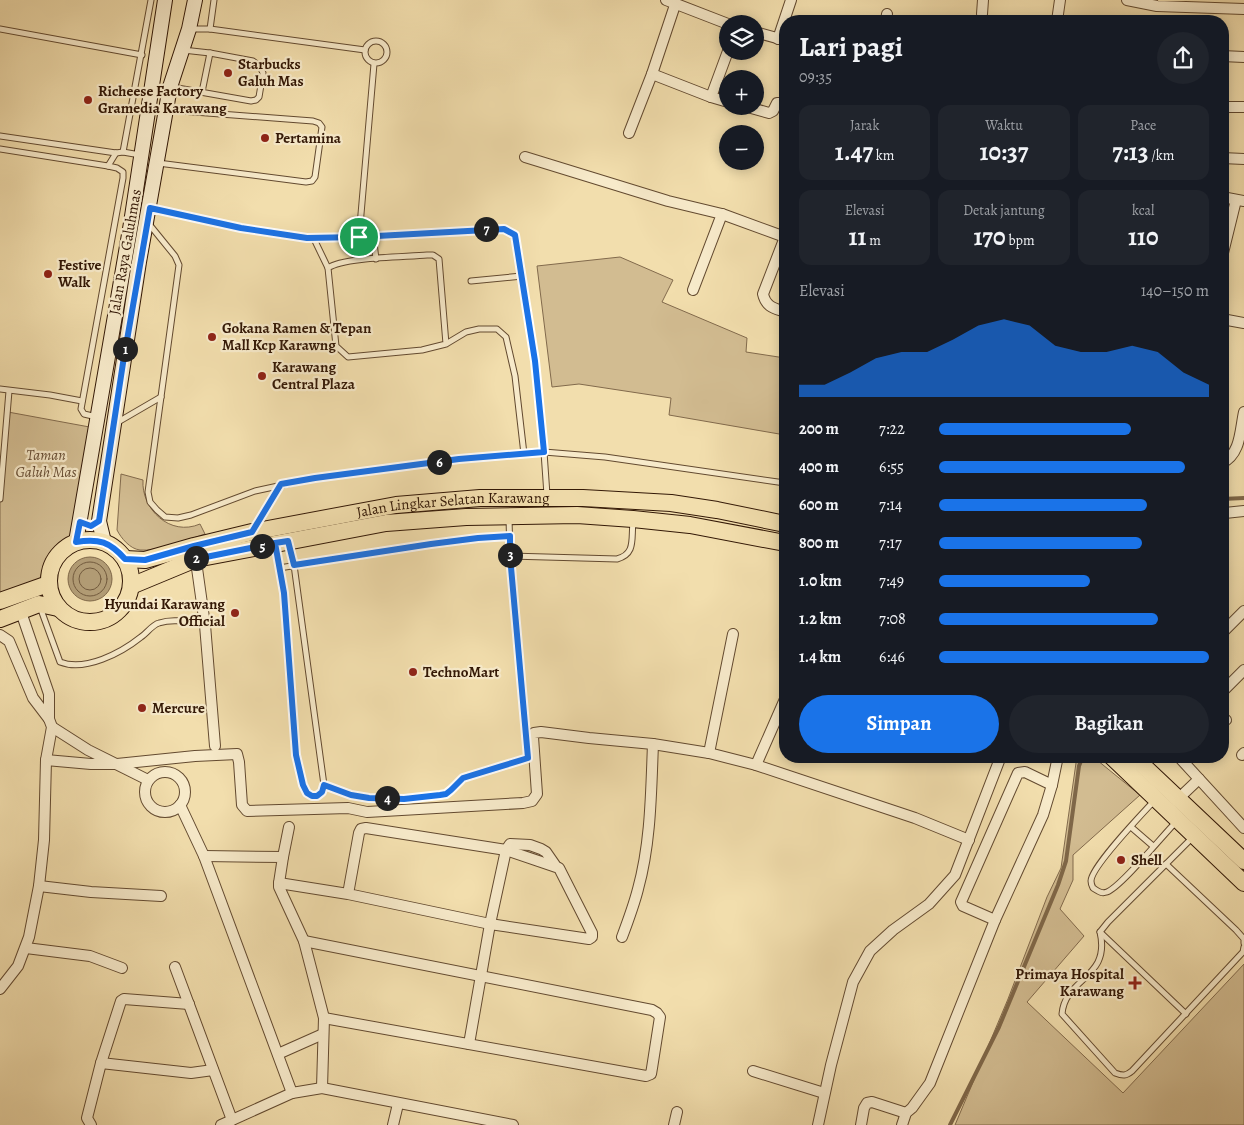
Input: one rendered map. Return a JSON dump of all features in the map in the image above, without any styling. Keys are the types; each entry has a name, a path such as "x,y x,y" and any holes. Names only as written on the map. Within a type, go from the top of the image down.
{"main road":[{"name":"Jalan Raya Galuhmas","path":"76,542 165,0"},
{"name":"Jalan Raya Galuhmas","path":"104,542 99,521 123,363 168,110 170,87 195,0"},
{"name":"Jalan Lingkar Selatan Karawang","path":"131,586 195,552 252,532 396,505 472,499 547,498 671,503 779,523"},
{"name":"Jalan Lingkar Selatan Karawang","path":"125,559 145,560 282,542 386,523 466,516 576,515 633,519 690,525 779,542"},
{"path":"80,522 91,526 99,521"},
{"path":"90,540 104,542 116,549 125,559 130,572 131,586 127,599 119,610 108,618 95,622 81,622 69,617 58,608 51,597 48,584 49,570 55,558 64,548 76,542 90,540"},
{"path":"0,601 48,584"},
{"path":"0,620 39,604 58,608"},
{"path":"1118,763 1244,883"},
{"path":"1146,763 1178,799 1244,861"}],"street":[{"path":"666,0 719,21"},
{"path":"788,15 791,0"},
{"path":"982,14 983,0"},
{"path":"1058,15 1060,0"},
{"path":"1127,0 1244,9"},
{"path":"629,134 652,74 675,5"},
{"path":"764,35 779,39"},
{"path":"1229,56 1244,57"},
{"path":"710,97 724,60"},
{"path":"652,74 719,100"},
{"path":"764,112 769,113 773,111 777,103 779,103"},
{"path":"1229,107 1244,107"},
{"path":"525,157 668,200 722,214 779,235"},
{"path":"1229,158 1244,159"},
{"path":"1229,235 1240,200"},
{"path":"693,290 722,214"},
{"path":"779,253 763,294 765,302 771,308 779,310"},
{"path":"1229,320 1244,323"},
{"path":"1229,459 1241,447 1244,412"},
{"path":"1229,513 1244,511"},
{"path":"195,552 205,625 215,746"},
{"path":"1229,626 1244,611"},
{"path":"0,989 18,966 26,948 39,886 44,840 46,760 50,723 49,694 22,612"},
{"path":"709,753 733,634"},
{"path":"0,635 9,641 34,698 50,723 88,750 148,780"},
{"path":"1229,685 1244,670"},
{"path":"756,765 779,713"},
{"path":"46,760 116,764 237,754 242,805 247,811 348,808 367,812 523,803 532,800 537,794 533,737 534,733 541,732 653,744 709,753 756,765 915,818 969,840"},
{"path":"622,937 638,888 647,843 653,744"},
{"path":"818,1125 824,1093 853,982 870,951 892,930 928,904 954,875 998,763"},
{"path":"902,1125 906,1113 912,1108 930,1083 996,920 1043,815 1057,763"},
{"path":"1184,763 1244,828"},
{"path":"163,771 179,777 185,787 185,793 180,805 172,811 155,810 147,802 144,791 148,780 163,771"},
{"path":"996,920 963,906 961,902 1018,773 1025,772 1052,785"},
{"path":"1178,799 1199,779"},
{"path":"180,805 204,856 292,1093"},
{"path":"289,827 279,887 304,941 324,1018 322,1088"},
{"path":"279,883 348,894 490,924 589,939 592,937 592,933 559,868 555,865 506,850 366,828 359,833 348,894"},
{"path":"468,1044 506,850"},
{"path":"204,856 283,857"},
{"path":"39,886 91,892 161,896"},
{"path":"304,941 652,1010 660,1017 652,1068 650,1074 646,1076 324,1018"},
{"path":"26,948 90,956 122,968"},
{"path":"175,967 232,1120"},
{"path":"91,1125 87,1118 119,1004 124,999 189,1004"},
{"path":"278,1054 323,1034"},
{"path":"101,1063 191,1072 213,1070"},
{"path":"753,1070 824,1093"},
{"path":"221,1125 292,1093 322,1088 513,1125"},
{"path":"861,1125 864,1108 867,1103 872,1102 906,1113"},
{"path":"393,1125 398,1104"},
{"path":"674,1125 678,1112"}],"lane":[{"path":"123,152 151,0"},
{"path":"210,29 214,0"},
{"path":"0,29 142,55"},
{"path":"188,29 210,29 365,50"},
{"path":"378,41 387,50 386,58 379,64 374,64 367,59 365,50 369,43 378,41"},
{"path":"170,87 251,101 259,97 264,73 260,66 253,61 182,50"},
{"path":"202,92 210,53"},
{"path":"359,237 374,64"},
{"path":"158,162 306,182 312,181 315,177 322,127 319,123 168,110"},
{"path":"0,136 141,155"},
{"path":"0,149 108,166 123,172 81,409 84,414 97,417"},
{"path":"108,166 116,152"},
{"path":"149,215 314,239 504,229 515,235 535,361 547,498"},
{"path":"149,215 180,265 148,492 150,502 165,517 178,518 191,515 255,491 315,478 459,459 544,452 605,457 779,482"},
{"path":"373,235 376,258"},
{"path":"314,239 328,268 336,346 348,357 422,350 446,344 466,332 479,329 497,329 506,337 515,376 524,454"},
{"path":"328,268 333,264 376,258 433,255 439,259 446,344"},
{"path":"472,281 522,276"},
{"path":"0,390 50,395 82,401"},
{"path":"0,499 9,391"},
{"path":"114,424 161,397"},
{"path":"252,532 281,484"},
{"path":"324,785 351,795 369,798 404,799 440,795 446,794 463,778 528,758 510,556 509,515"},
{"path":"510,556 617,559 625,557 630,550 633,519"},
{"path":"279,568 431,544 510,536"},
{"path":"282,542 294,565 324,785 322,792 317,796 307,793 303,785 296,755 284,593 279,568 282,542"},
{"path":"39,604 60,662 70,666 85,665 120,652 142,637 157,623 173,620 205,625"},
{"path":"1156,799 1094,873 1091,880 1093,888 1100,893 1112,890 1178,820"},
{"path":"1131,828 1154,846"},
{"path":"1195,835 1100,932 1102,954 1097,966 1068,994 1063,1003 1062,1014 1115,1073 1126,1075 1186,1014 1243,952 1244,947"},
{"path":"1166,864 1244,940"},
{"path":"1100,932 1186,1014"}],"green space":[{"path":"620,257 673,280 662,302 747,338 746,352 779,357 779,434 669,415 671,398 579,384 552,387 537,266"},
{"name":"Taman Galuh Mas","path":"8,412 95,428 78,532 62,542 51,554 43,569 39,587 0,601 0,498"},
{"path":"121,474 143,480 147,501 160,518 178,527 200,524 205,534 154,549 140,550 129,545 123,540 117,530"},
{"path":"1076,763 1101,763 1140,795 1073,855 1073,880 1060,909 1084,936 1027,1002 1123,1093 1244,964 1244,1125 955,1125 1008,999 1047,897 1061,868"}],"water":[{"path":"86,557 94,557 106,563 112,579 106,595 94,601 86,601 74,595 68,583 68,575 74,563"}],"waterway":[{"path":"1229,499 1244,498"},
{"path":"950,1125 999,1027 1058,885 1066,861 1080,763"}],"place":[{"name":"Starbucks Galuh Mas","path":"228,73"},
{"name":"Richeese Factory Gramedia Karawang","path":"88,100"},
{"name":"Pertamina","path":"265,138"},
{"name":"Festive Walk","path":"48,274"},
{"name":"Gokana Ramen & Tepan Mall Kcp Karawng","path":"212,337"},
{"name":"Karawang Central Plaza","path":"262,376"},
{"name":"Hyundai Karawang Official","path":"235,613"},
{"name":"TechnoMart","path":"413,672"},
{"name":"Mercure","path":"142,708"},
{"name":"Shell","path":"1121,860"},
{"name":"Primaya Hospital Karawang","path":"1135,983"}],"route":[{"path":"359,237 314,239 241,228 150,208 139,262 99,521 91,526 80,522 76,542 90,540 104,542 116,549 125,559 145,560 194,546 196,559 275,543 288,541 294,565 431,544 510,536 510,556 528,758 463,778 446,794 440,795 404,799 369,798 351,795 324,785 322,792 317,796 307,793 303,785 296,755 284,593 275,543 235,551 196,559 194,551 194,546 252,532 281,484 459,459 544,452 535,361 515,235 504,229 359,237"}]}
